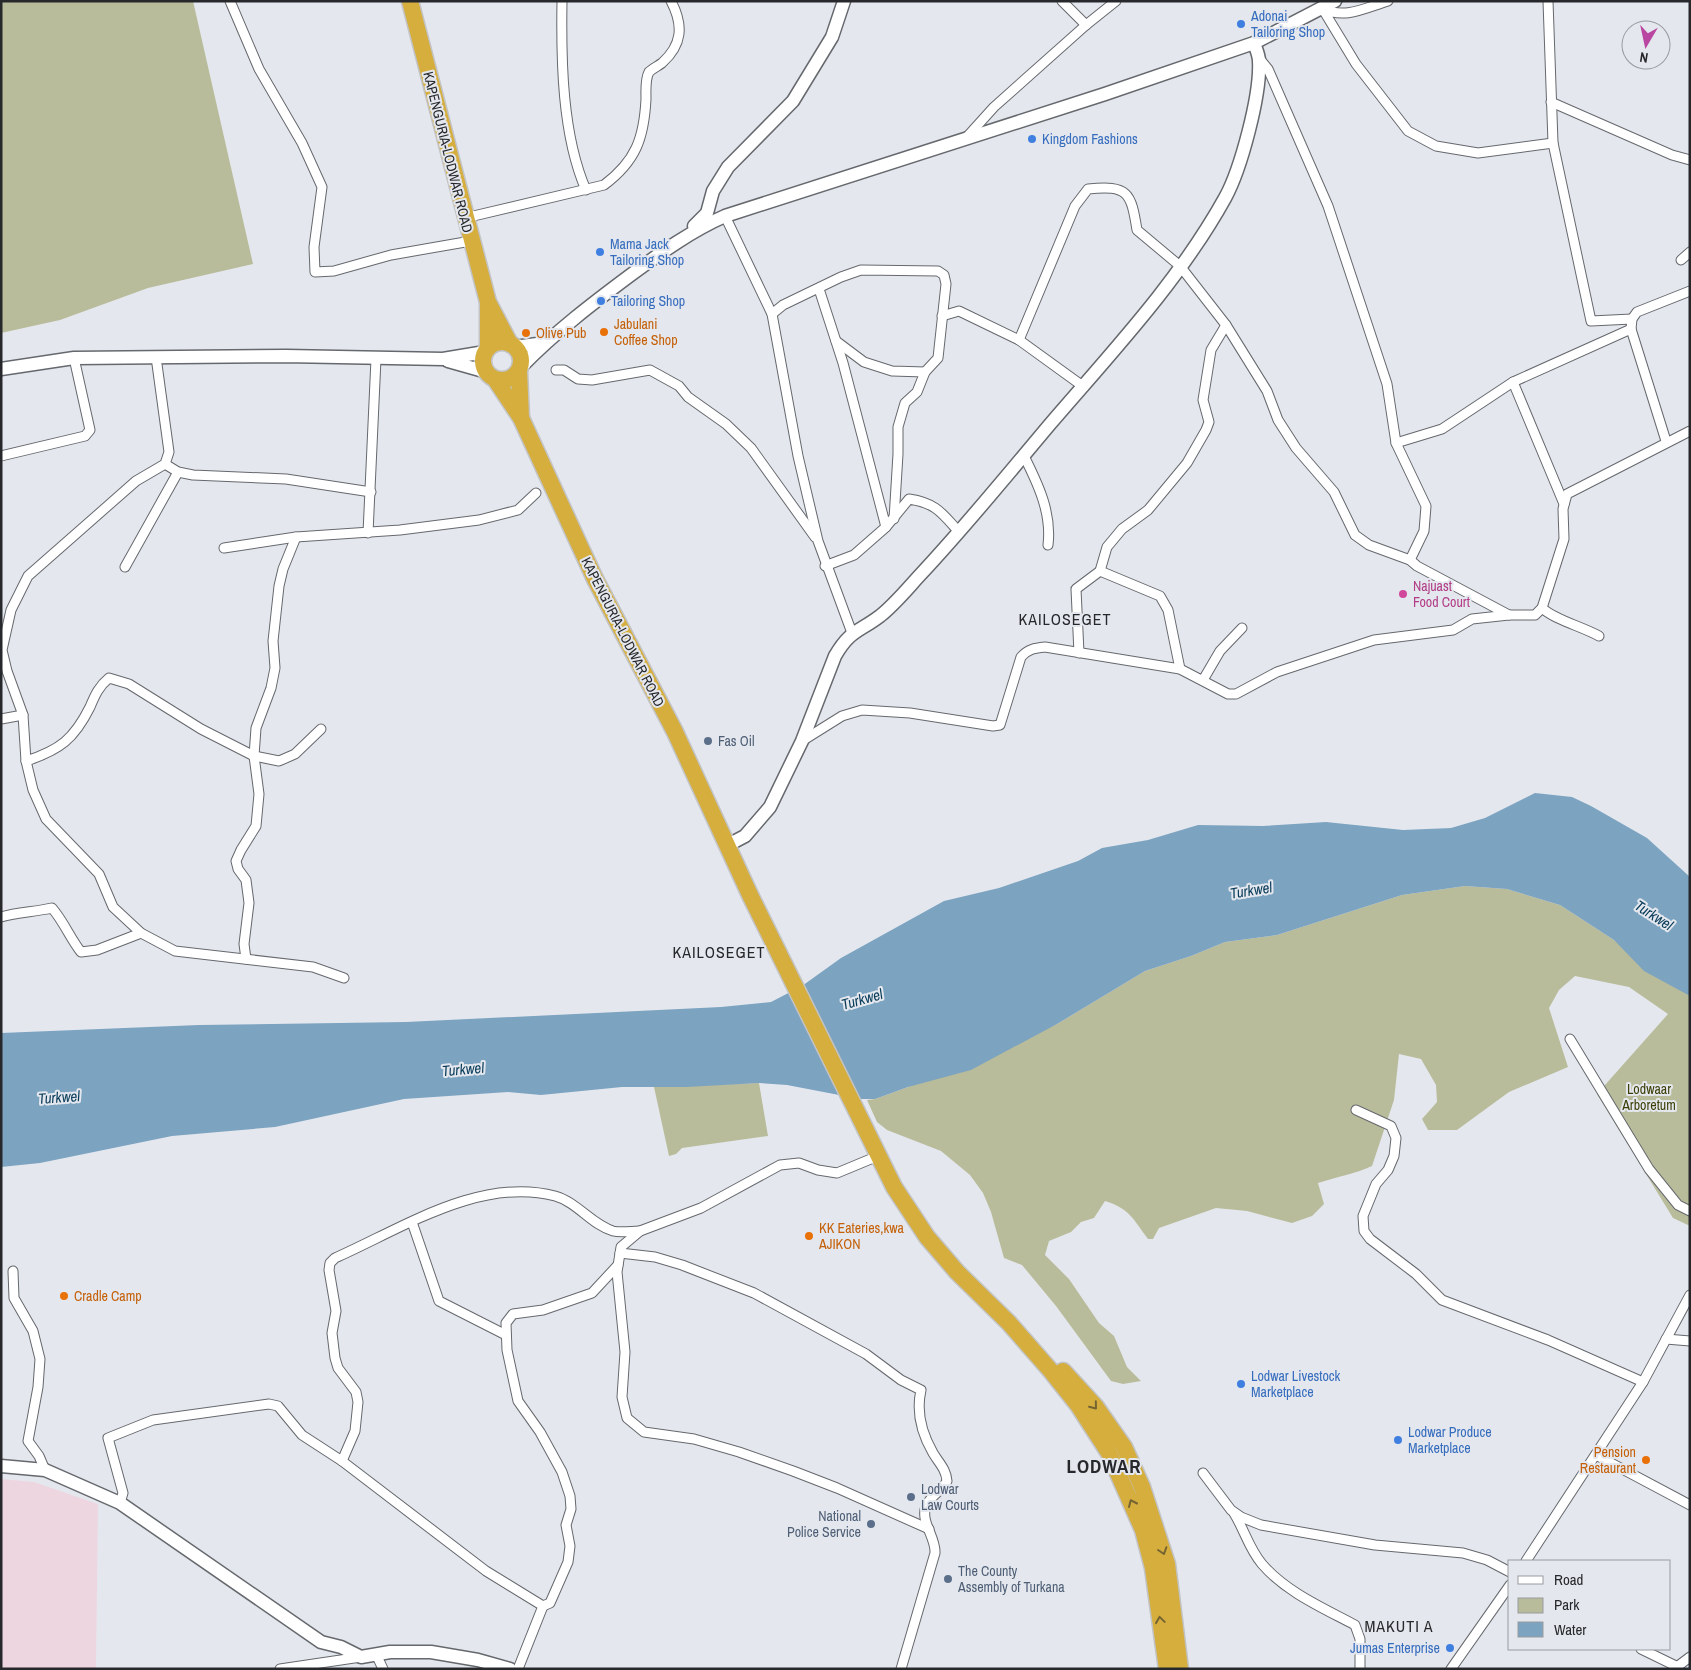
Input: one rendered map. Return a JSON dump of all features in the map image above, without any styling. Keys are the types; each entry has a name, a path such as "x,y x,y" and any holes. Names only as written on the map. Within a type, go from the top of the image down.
{"highway":[{"name":"KAPENGURIA-LODWAR ROAD","path":"410,1 488,302 512,346"},
{"name":"KAPENGURIA-LODWAR ROAD","path":"487,350 488,302"},
{"path":"495,342 512,346 521,356 520,369 510,380 491,375 484,359 487,350 495,342"},
{"name":"KAPENGURIA-LODWAR ROAD","path":"520,369 521,418"},
{"name":"KAPENGURIA-LODWAR ROAD","path":"491,375 521,418 582,553 675,732 787,970 894,1188 926,1237 957,1272 1009,1323"},
{"path":"1009,1323 1078,1405 1109,1453 1143,1530 1153,1568 1167,1669"},
{"path":"1009,1323 1049,1355 1096,1407 1124,1447 1142,1487 1167,1564 1180,1669"}],"street":[{"path":"230,1 259,69 302,142 322,187 314,247 315,272 334,271 391,254 471,241"},
{"path":"562,1 561,62 574,155 586,190"},
{"path":"465,218 604,185 620,174 635,153 643,129 649,72 674,52 679,39 677,12 671,1"},
{"path":"520,369 544,343 614,287 683,237 707,213 713,191 728,167 793,100 832,36 844,1"},
{"path":"1062,1 1086,25"},
{"path":"966,138 994,107 1086,25 1116,1"},
{"path":"683,237 725,216 1105,94 1254,43 1335,1"},
{"path":"1322,8 1332,13 1344,15 1388,1"},
{"path":"1548,1 1552,144 1591,320 1632,324"},
{"path":"1322,8 1356,64 1408,131 1436,146 1478,153 1552,144"},
{"path":"1254,43 1259,58 1268,69 1328,206 1387,384 1396,442 1426,506 1424,531 1410,560"},
{"path":"728,845 745,836 760,821 782,786 802,741 835,656 852,633 882,615 959,532 1084,387 1180,266 1220,206 1230,186 1255,101 1259,58"},
{"path":"1551,102 1672,155 1690,160"},
{"path":"1019,340 1075,206 1088,189 1105,187 1122,190 1133,200 1137,230 1180,266 1226,325 1267,391 1278,420 1296,448 1334,492 1354,535 1369,545 1410,560 1417,566 1509,615"},
{"path":"725,216 772,314 798,456 818,542 825,566 852,633"},
{"path":"1681,260 1690,252"},
{"path":"772,314 783,305 841,277 861,270 938,271 944,275 946,284 938,358 925,372 916,392 906,403 898,427 894,519"},
{"path":"819,289 836,340 886,528"},
{"path":"1666,442 1632,324 1637,312 1690,291"},
{"path":"942,316 959,311 1019,340 1084,387"},
{"path":"1396,442 1442,430 1513,382 1632,324"},
{"path":"1079,653 1076,589 1100,570 1107,547 1122,528 1148,510 1187,463 1206,430 1209,422 1204,400 1211,350 1226,325"},
{"path":"836,340 864,362 892,371 925,372"},
{"path":"512,346 544,343"},
{"path":"1,369 74,358 443,359 487,350"},
{"path":"156,357 168,436 169,452 165,464 136,481 28,576 18,594 6,626 2,650 7,671 23,716 26,761 32,790 46,819 99,874 113,907 141,932 174,951 313,967 344,978"},
{"path":"1,456 85,436 90,430 74,358"},
{"path":"368,533 376,359"},
{"path":"443,359 491,375"},
{"path":"556,370 564,370 578,379 592,380 650,370 679,386 688,397 726,424 751,448 818,542"},
{"path":"1513,382 1564,504"},
{"path":"802,741 842,716 862,710 910,713 993,726 1000,725 1021,657 1026,651 1045,647 1180,669 1228,694 1236,694 1277,672 1357,644 1394,636 1453,630 1472,619 1509,615 1535,615 1542,608 1564,538 1564,504 1567,494 1690,431"},
{"path":"1024,456 1039,485 1048,516 1050,531 1048,545"},
{"path":"165,464 178,472 286,480 371,492"},
{"path":"125,567 178,472"},
{"path":"224,548 296,537 368,533 459,524 507,515 518,510 536,493"},
{"path":"825,566 854,555 886,528 894,519 900,507 909,499 924,501 938,508 959,532"},
{"path":"246,959 244,944 249,903 246,880 238,869 236,861 240,850 256,826 259,794 254,756 256,728 269,695 275,668 273,641 282,569 296,537"},
{"path":"1100,570 1160,596 1168,610 1180,669"},
{"path":"1542,608 1550,616 1581,626 1599,636"},
{"path":"1203,680 1220,651 1242,628"},
{"path":"26,761 45,755 72,736 100,685 109,678 129,684 201,729 254,756 279,761 296,754 322,729"},
{"path":"1,719 23,716"},
{"path":"1,917 52,908 66,925 81,952 97,950 141,932"},
{"path":"1570,1039 1649,1169 1678,1205 1690,1211"},
{"path":"1356,1110 1391,1126 1396,1138 1392,1163 1376,1184 1363,1216 1364,1231 1370,1240 1416,1274 1442,1300 1548,1340 1643,1382"},
{"path":"878,1156 837,1173 818,1170 799,1163 780,1165 700,1208 640,1231 621,1247 618,1265 625,1352 622,1397 627,1418 644,1432 694,1439 739,1452 793,1471 929,1529"},
{"path":"342,1461 355,1431 358,1402 356,1392 338,1368 335,1358 332,1333 336,1311 330,1280 330,1263 335,1258 412,1222 478,1197 503,1191 554,1196 571,1202 613,1231 640,1231"},
{"path":"412,1222 439,1301 506,1334"},
{"path":"620,1253 655,1257 682,1265 754,1294 866,1354 901,1380 921,1390 918,1405 920,1419 930,1448 945,1470 946,1476 945,1484 926,1506 925,1515 935,1545 935,1553 901,1669"},
{"path":"518,1669 542,1606 550,1603 568,1562 570,1550 566,1520 571,1503 562,1472 540,1432 518,1401 508,1359 506,1323 510,1315 543,1310 592,1293 618,1265"},
{"path":"13,1271 14,1298 32,1331 40,1359 38,1388 28,1441 39,1456 45,1470"},
{"path":"1527,1560 1643,1382 1690,1295"},
{"path":"1666,1339 1690,1340"},
{"path":"120,1503 123,1493 108,1438 152,1420 273,1405 278,1406 302,1435 342,1461 486,1571 542,1606"},
{"path":"1596,1455 1690,1505"},
{"path":"1,1466 45,1470 120,1503 321,1642 341,1647 361,1657"},
{"path":"1203,1473 1231,1510 1261,1563 1304,1598 1355,1625 1360,1639 1360,1669"},
{"path":"1231,1510 1250,1521 1278,1529 1376,1545 1464,1553 1487,1560 1508,1571"},
{"path":"1452,1669 1508,1588"},
{"path":"1644,1650 1675,1667 1690,1657"},
{"path":"280,1669 376,1654 432,1652 478,1660 510,1669"},
{"path":"376,1654 383,1669"}],"shaded area":[{"path":"1,1479 34,1482 98,1504 96,1669 1,1669"}],"green space":[{"path":"1,1 193,1 253,264 148,288 60,320 1,333"},
{"name":"Lodwaar Arboretum","path":"1465,886 1507,889 1560,905 1614,940 1690,996 1690,1226 1673,1218 1597,1094 1668,1014 1629,987 1575,976 1559,990 1549,1008 1568,1067 1509,1092 1457,1130 1428,1130 1422,1119 1437,1102 1436,1085 1421,1059 1399,1054 1394,1100 1372,1166 1318,1183 1324,1204 1312,1216 1292,1223 1247,1211 1216,1208 1159,1228 1153,1239 1148,1239 1126,1211 1105,1201 1094,1218 1081,1222 1071,1232 1049,1241 1045,1255 1069,1279 1099,1323 1114,1336 1127,1367 1141,1381 1123,1384 1111,1381 1056,1306 1022,1265 1004,1258 991,1212 983,1193 970,1175 941,1151 887,1130 877,1122 867,1100 908,1087 1057,1024 1145,971 1191,956 1225,942 1277,935 1402,895"},
{"path":"759,1083 768,1136 682,1148 676,1154 669,1156 654,1087"}],"water":[{"name":"Turkwel","path":"1535,793 1572,797 1591,806 1647,838 1690,877 1690,996 1644,971 1614,940 1560,905 1507,889 1465,886 1402,895 1277,935 1225,942 1191,956 1145,971 1057,1024 971,1070 908,1087 875,1099 860,1099 787,1085 759,1083 687,1087 622,1087 541,1095 508,1092 404,1099 275,1127 172,1136 40,1163 1,1167 1,1033 199,1025 406,1022 721,1007 771,1002 802,986 841,958 944,901 999,888 1078,861 1102,848 1148,840 1198,825 1263,826 1326,822 1403,830 1451,828 1485,818"}],"place":[{"name":"Adonai Tailoring Shop","path":"1241,24"},
{"name":"Kingdom Fashions","path":"1032,139"},
{"name":"Mama Jack Tailoring Shop","path":"600,252"},
{"name":"Tailoring Shop","path":"601,301"},
{"name":"Jabulani Coffee Shop","path":"604,332"},
{"name":"Olive Pub","path":"526,333"},
{"name":"Najuast Food Court","path":"1403,594"},
{"name":"Fas Oil","path":"708,741"},
{"name":"KK Eateries,kwa AJIKON","path":"809,1236"},
{"name":"Cradle Camp","path":"64,1296"},
{"name":"Lodwar Livestock Marketplace","path":"1241,1384"},
{"name":"Lodwar Produce Marketplace","path":"1398,1440"},
{"name":"Pension Restaurant","path":"1646,1460"},
{"name":"Lodwar Law Courts","path":"911,1497"},
{"name":"National Police Service","path":"871,1524"},
{"name":"The County Assembly of Turkana","path":"948,1579"},
{"name":"Jumas Enterprise","path":"1450,1648"}],"district":[{"name":"KAILOSEGET","path":"1065,619"},
{"name":"KAILOSEGET","path":"719,952"},
{"name":"LODWAR","path":"1104,1466"},
{"name":"MAKUTI A","path":"1399,1626"}]}
